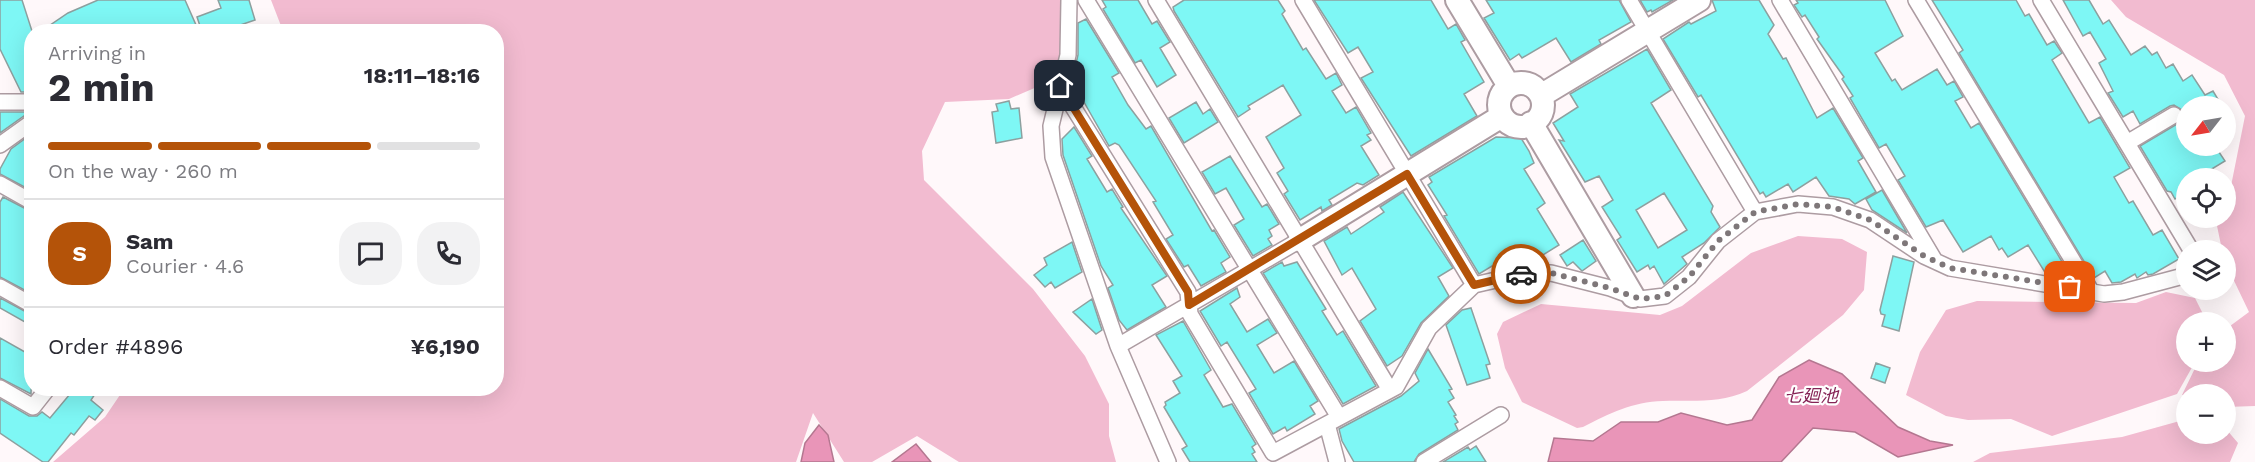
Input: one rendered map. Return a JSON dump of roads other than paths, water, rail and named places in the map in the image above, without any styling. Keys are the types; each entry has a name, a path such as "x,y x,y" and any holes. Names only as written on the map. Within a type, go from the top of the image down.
{"street":[{"path":"1069,0 1068,55 1051,126 1053,157 1118,346 1168,462"},
{"path":"1086,0 1250,270 1333,421 1337,462"},
{"path":"1156,0 1390,390"},
{"path":"1303,0 1474,285"},
{"path":"1456,0 1509,86"},
{"path":"1629,0 1755,212"},
{"path":"1542,95 1699,0"},
{"path":"1780,0 1935,261"},
{"path":"1916,0 2091,291"},
{"path":"2041,0 2186,240"},
{"path":"1509,86 1526,84 1542,95"},
{"path":"1060,86 1188,292 1190,314 1273,453 1396,387 1429,328 1474,285 1522,274 1551,273 1640,299 1665,296 1689,277 1718,241 1755,212 1798,204 1833,207 1870,220 1950,268 2091,291 2123,292 2176,278"},
{"path":"1509,86 1500,100 1502,116 1515,125 1531,123 1541,112 1542,95"},
{"path":"0,102 24,102"},
{"path":"2127,143 2174,115"},
{"path":"1118,346 1250,270 1502,116"},
{"path":"1531,123 1633,296"},
{"path":"0,145 24,128"},
{"path":"0,184 24,198"},
{"path":"0,287 24,300"},
{"path":"0,388 33,407 42,396"},
{"path":"1424,462 1501,415"}],"water":[{"name":"七廻池","path":"1809,360 1842,374 1898,427 1930,441 1953,445 1898,457 1855,432 1813,428 1781,462 1548,462 1554,438 1593,441 1621,422 1658,422 1681,413 1727,425 1752,420 1779,377"},
{"path":"819,425 828,435 834,462 801,462 805,443"},
{"path":"916,444 931,462 892,462"}]}
